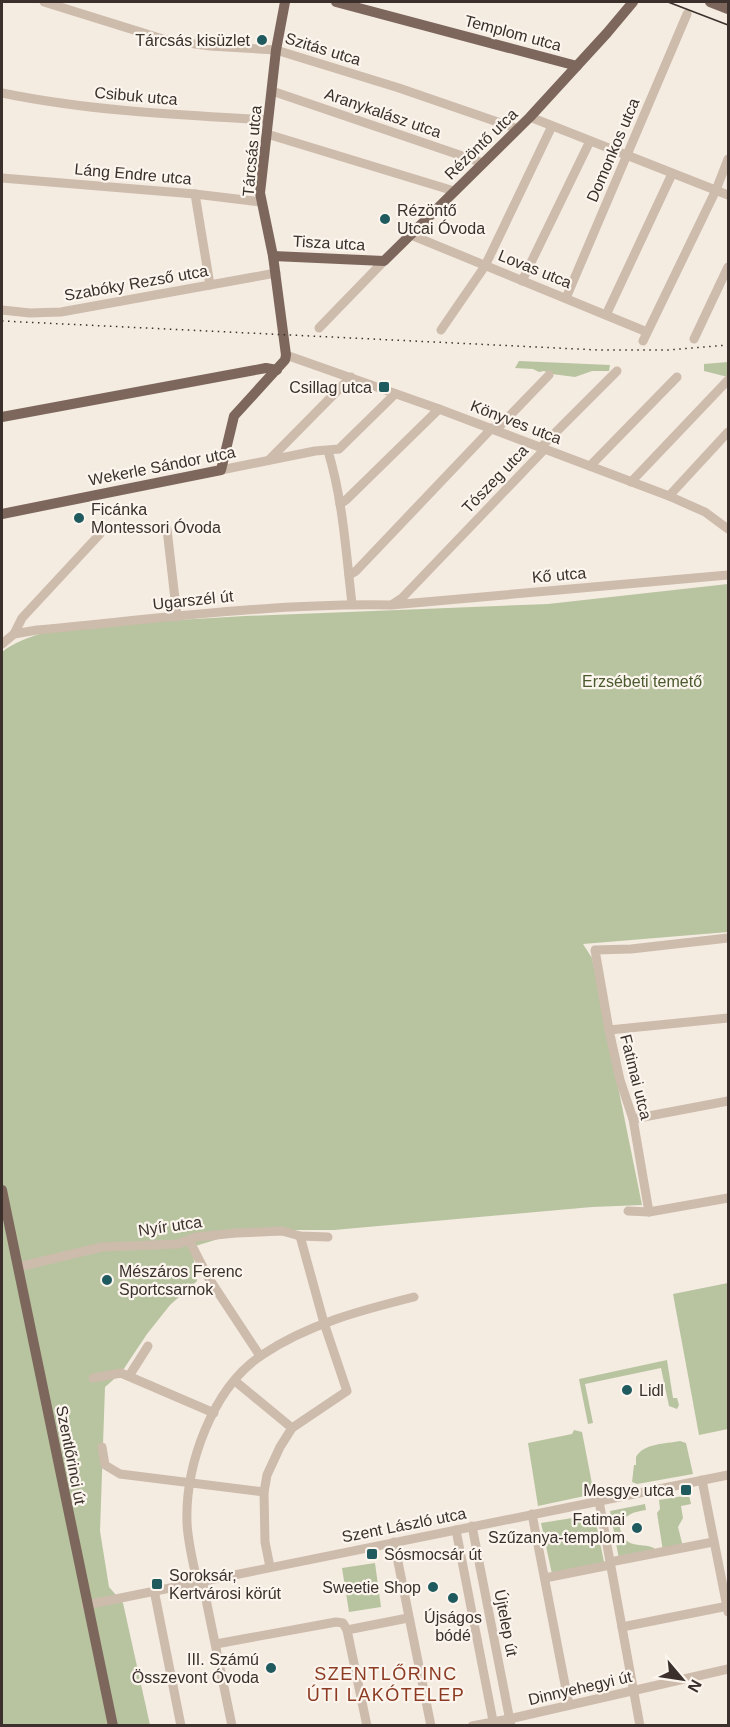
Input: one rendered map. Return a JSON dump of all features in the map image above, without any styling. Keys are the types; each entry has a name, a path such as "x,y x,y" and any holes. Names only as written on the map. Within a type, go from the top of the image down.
{"main road":[{"name":"Tárcsás utca","path":"285,2 276,50 260,192 276,273 286,355"},
{"name":"Templom utca","path":"336,2 577,66"},
{"name":"Rézöntő utca","path":"384,261 530,117 633,2"},
{"path":"710,2 729,9"},
{"name":"Tisza utca","path":"273,256 384,261"},
{"path":"221,470 234,416 277,370 286,355"},
{"path":"2,417 266,368 277,370"},
{"name":"Wekerle Sándor utca","path":"2,514 221,470"},
{"name":"Szentlőrinci út","path":"2,1190 86,1605 113,1725"}],"street":[{"name":"Szitás utca","path":"44,2 166,40 210,46 276,50 399,88 518,129"},
{"name":"Domonkos utca","path":"566,298 687,14"},
{"name":"Aranykalász utca","path":"272,92 483,163"},
{"name":"Csibuk utca","path":"2,93 49,103 128,112 268,120"},
{"path":"530,117 729,195"},
{"path":"441,330 485,266 552,126"},
{"path":"267,134 454,191"},
{"path":"522,281 590,141"},
{"path":"642,341 729,159"},
{"path":"606,315 672,174"},
{"name":"Láng Endre utca","path":"2,178 195,194 261,202"},
{"path":"195,194 210,285"},
{"name":"Lovas utca","path":"411,235 647,332"},
{"name":"Rézöntő utca","path":"319,327 384,261"},
{"path":"694,339 729,267"},
{"name":"Szabóky Rezső utca","path":"2,310 61,312 276,273"},
{"name":"Könyves utca","path":"286,355 494,429 669,496 705,512 728,527"},
{"name":"Tószeg utca","path":"391,605 402,598 542,452 544,444 616,371"},
{"path":"349,575 356,571 549,375"},
{"path":"269,460 351,377"},
{"path":"590,466 677,377"},
{"path":"631,482 729,380"},
{"path":"352,604 340,504 328,451 339,449 395,393"},
{"path":"340,504 438,409"},
{"path":"669,496 729,432"},
{"name":"Wekerle Sándor utca","path":"221,470 315,451 328,451"},
{"path":"167,529 177,617"},
{"path":"2,644 14,634 22,618 99,534"},
{"name":"Kő utca","path":"391,605 729,575"},
{"name":"Ugarszél út","path":"14,634 244,610 352,604 391,605"},
{"name":"Fatimai utca","path":"649,1212 633,1119 620,1080 595,950 631,949 729,938"},
{"path":"609,1030 729,1018"},
{"path":"633,1119 729,1101"},
{"path":"628,1211 649,1212 729,1198"},
{"name":"Nyír utca","path":"18,1267 102,1247 178,1244 189,1240 236,1233 282,1231 300,1236 328,1237"},
{"path":"270,1567 266,1542 264,1492 267,1475 292,1428 347,1390 324,1323 300,1236"},
{"path":"189,1240 208,1277 260,1356"},
{"path":"232,1725 216,1644 188,1539 190,1482 201,1440 223,1396 260,1356 324,1323 352,1313 414,1297"},
{"path":"129,1376 148,1346"},
{"path":"93,1377 113,1373 129,1376 214,1413"},
{"path":"235,1381 292,1428"},
{"path":"102,1447 105,1465 120,1474 264,1492"},
{"name":"Szent László utca","path":"86,1605 729,1475"},
{"path":"622,1627 728,1608 702,1480"},
{"path":"599,1501 640,1725"},
{"path":"532,1514 569,1705"},
{"name":"Újtelep út","path":"472,1526 510,1722"},
{"name":"Újtelep út","path":"456,1530 493,1724"},
{"path":"394,1542 431,1725"},
{"path":"545,1578 713,1542"},
{"path":"154,1590 182,1725"},
{"path":"347,1630 408,1618"},
{"path":"216,1644 336,1622 343,1623 347,1630 367,1725"},
{"name":"Dinnyehegyi út","path":"472,1725 510,1722 569,1705 729,1669"}],"green space":[{"path":"519,361 610,365 609,371 592,371 575,377 515,368"},
{"path":"728,362 728,377 704,371 704,364"},
{"name":"Erzsébeti temető","path":"728,584 728,932 583,944 592,958 642,1205 592,1207 334,1230 248,1230 192,1247 197,1281 170,1305 121,1373 105,1387 100,1531 109,1587 123,1603 150,1725 2,1726 2,652 34,636 94,625 245,616 548,604"},
{"path":"728,1283 728,1429 699,1435 673,1294"},
{"path":"667,1360 673,1398 677,1398 679,1405 677,1409 669,1406 661,1368 585,1384 593,1423 588,1424 579,1379"},
{"path":"574,1430 582,1432 594,1494 538,1506 528,1443 572,1434"},
{"path":"680,1441 686,1443 693,1474 637,1484 632,1482 636,1457 640,1452 655,1445"},
{"path":"689,1495 691,1504 681,1506 683,1518 678,1527 683,1547 663,1551 657,1513 660,1509 659,1500"},
{"path":"645,1504 646,1510 626,1517 620,1529 630,1543 649,1546 654,1548 655,1552 619,1559 610,1511"},
{"path":"591,1515 595,1518 604,1562 552,1574 541,1523"},
{"path":"375,1563 381,1607 349,1612 342,1568"}],"tram line":[{"path":"668,2 728,25"}],"railway":[{"path":"2,321 598,350 668,350 728,345"}],"place":[{"name":"Tárcsás kisüzlet","path":"262,40"},
{"name":"Rézöntő Utcai Óvoda","path":"385,219"},
{"name":"Csillag utca","path":"384,387"},
{"name":"Ficánka Montessori Óvoda","path":"79,518"},
{"name":"Mészáros Ferenc Sportcsarnok","path":"107,1280"},
{"name":"Lidl","path":"627,1390"},
{"name":"Mesgye utca","path":"686,1490"},
{"name":"Fatimai Szűzanya-templom","path":"637,1528"},
{"name":"Sósmocsár út","path":"372,1554"},
{"name":"Soroksár, Kertvárosi körút","path":"157,1584"},
{"name":"Sweetie Shop","path":"433,1587"},
{"name":"Újságos bódé","path":"453,1598"},
{"name":"III. Számú Összevont Óvoda","path":"271,1668"}],"district":[{"name":"SZENTLŐRINC ÚTI LAKÓTELEP","path":"386,1684"}]}
